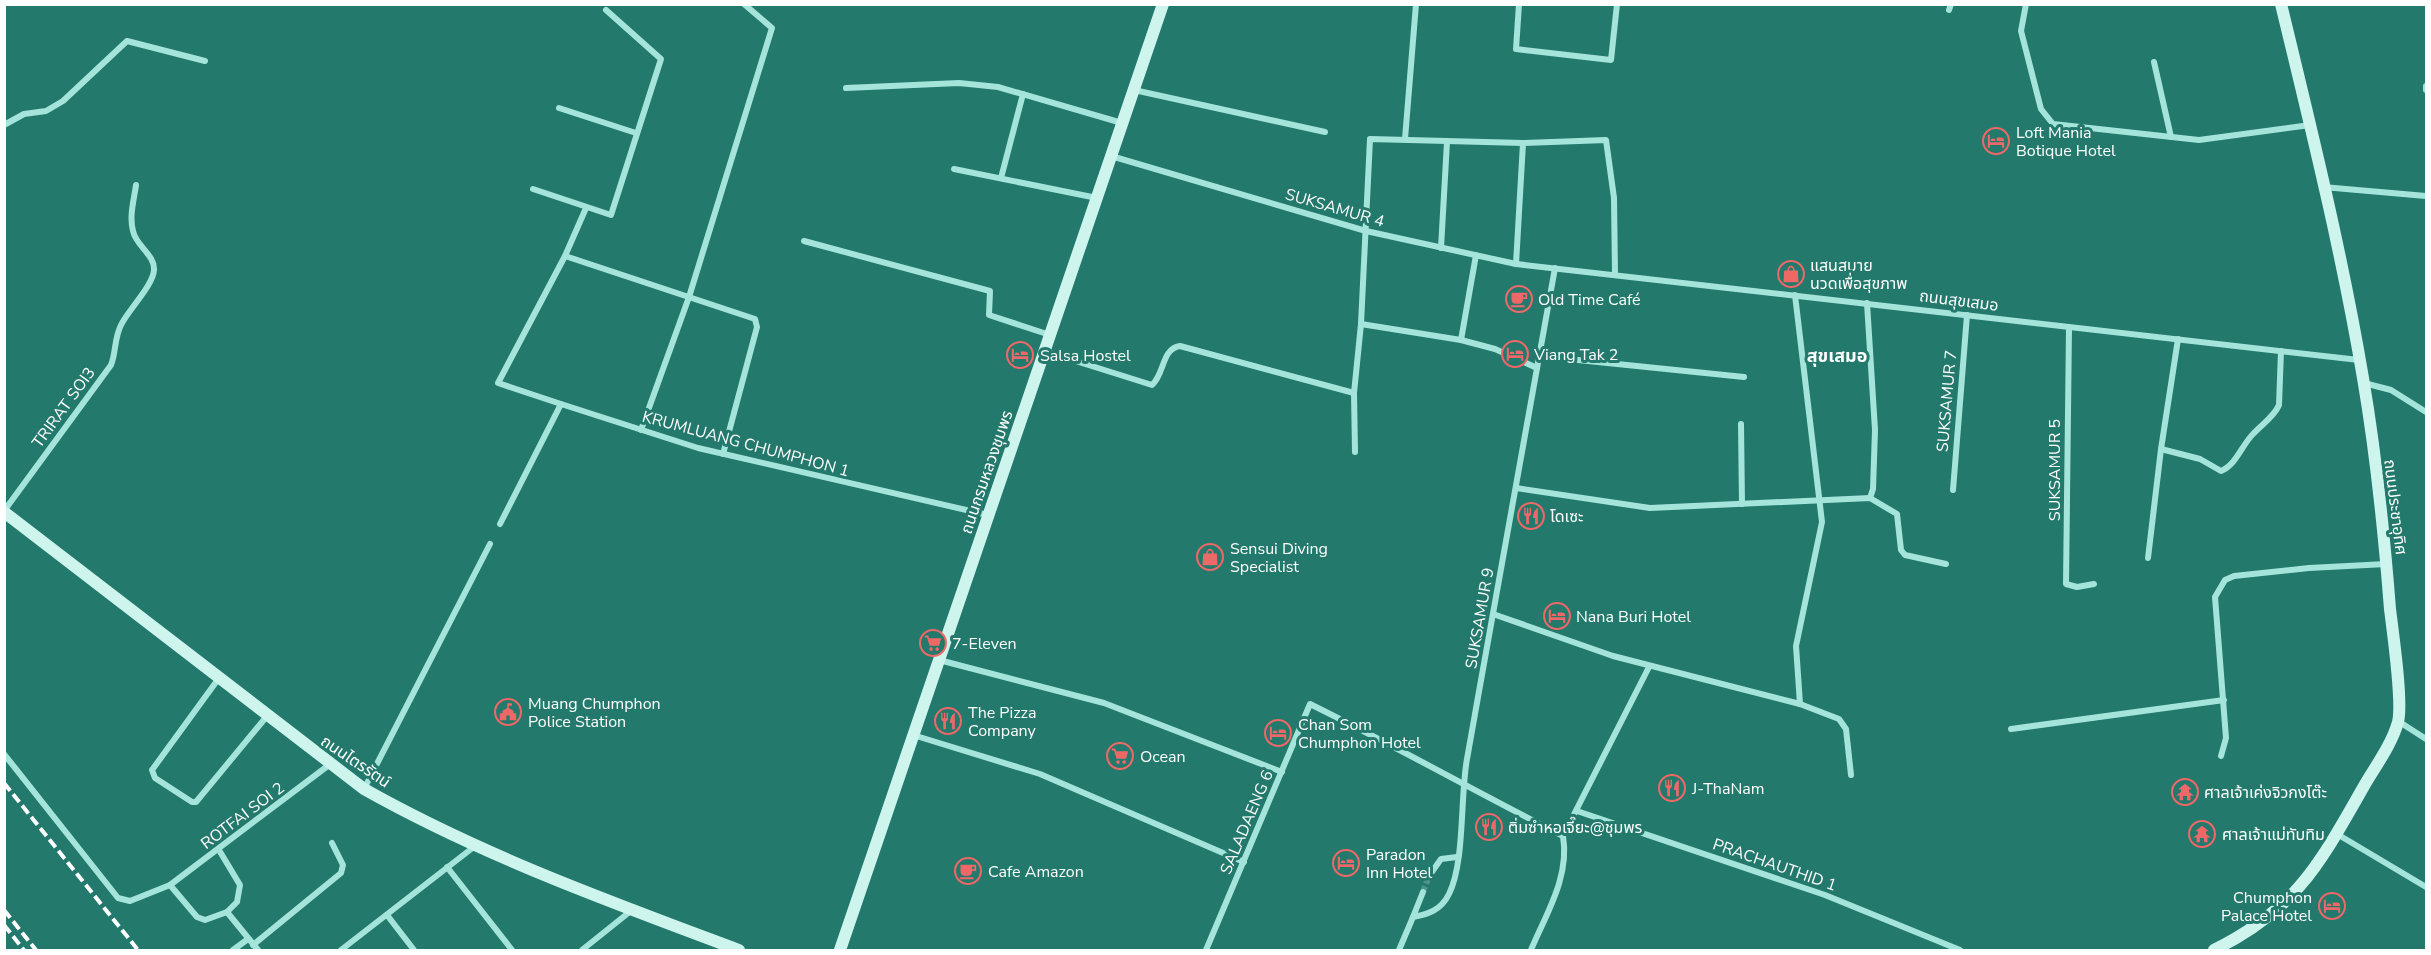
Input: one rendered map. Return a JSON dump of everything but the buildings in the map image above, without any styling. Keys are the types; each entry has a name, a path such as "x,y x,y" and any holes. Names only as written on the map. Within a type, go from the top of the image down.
{"street":[{"path":"641,430 689,297 772,28 744,4"},
{"name":"ถนนกรมหลวงชุมพร","path":"840,951 1163,4"},
{"path":"1405,140 1416,4"},
{"path":"1519,4 1516,49 1611,60 1617,4"},
{"path":"2026,4 2021,31 2041,109 2053,124 2199,140 2310,125"},
{"name":"ถนนประชาอุทิศ","path":"2214,951 2257,928 2280,909 2305,883 2383,753 2398,721 2386,564 2364,382 2310,125 2281,4"},
{"path":"532,189 611,216 636,133 662,59 606,10"},
{"path":"4,125 24,114 45,111 63,101 127,41 205,61"},
{"path":"2154,62 2171,137"},
{"path":"846,88 959,83 998,87 1122,123"},
{"path":"1134,90 1324,132"},
{"path":"1001,178 1023,94"},
{"path":"560,108 636,133"},
{"path":"1355,452 1354,393 1361,324 1370,139 1523,143 1606,140 1614,198 1615,274"},
{"path":"1442,248 1447,142"},
{"path":"1516,264 1523,143"},
{"name":"SUKSAMUR 4","path":"1111,156 1366,231 1516,264 1555,268"},
{"path":"954,169 1097,198"},
{"name":"TRIRAT SOI3","path":"4,512 111,365 113,346 119,328 150,281 154,271 153,261 133,232 131,217 136,185"},
{"path":"2323,187 2427,196"},
{"path":"586,208 565,256 755,319 757,327 723,454"},
{"path":"804,241 990,291 989,315 1050,335"},
{"path":"1461,340 1476,255"},
{"name":"KRUMLUANG CHUMPHON 1","path":"565,256 498,383 723,454 988,516"},
{"name":"ถนนสุขเสมอ","path":"1555,268 2360,360"},
{"name":"SUKSAMUR 9","path":"1413,917 1430,913 1440,907 1449,893 1457,857 1463,785 1555,268"},
{"path":"1795,295 1821,532 1796,646 1800,704"},
{"path":"1867,303 1875,429 1874,489 1870,498"},
{"name":"SUKSAMUR 7","path":"1953,490 1967,315"},
{"path":"1361,324 1461,340 1495,349 1537,368"},
{"name":"SUKSAMUR 5","path":"2068,327 2067,584 2077,587 2094,584"},
{"path":"2148,558 2161,449 2178,339"},
{"path":"1044,351 1152,385 1159,380 1168,352 1173,347 1180,346 1354,393"},
{"path":"2161,449 2200,459 2221,471 2228,468 2251,435 2276,412 2279,405 2281,351"},
{"path":"1539,356 1744,377"},
{"path":"2364,382 2391,390 2427,412"},
{"path":"500,524 561,404"},
{"path":"1741,424 1742,504"},
{"path":"1516,488 1650,508 1870,498 1897,514 1901,550 1905,555 1946,564"},
{"name":"ถนนไตรรัตน์","path":"4,512 329,765 364,789 415,818 475,846 739,951"},
{"path":"364,789 490,544"},
{"path":"2221,756 2226,738 2215,597 2225,580 2234,576 2309,568 2386,564"},
{"path":"1493,614 1649,667 1800,704 1839,719 1846,729 1851,775"},
{"path":"939,660 1104,703 1282,772"},
{"path":"1531,951 1564,872 1566,854 1563,836 1578,811 1649,667"},
{"path":"219,678 152,770 155,778 192,802 196,802 267,716"},
{"path":"2011,729 2224,700"},
{"name":"SALADAENG 6","path":"1206,951 1310,704 1405,751 1463,785"},
{"path":"2398,721 2427,739"},
{"path":"914,735 1040,774 1244,862"},
{"name":"ROTFAI SOI 2","path":"4,754 117,898 130,901 170,885 329,765"},
{"path":"1463,785 1563,836"},
{"name":"PRACHAUTHID 1","path":"1578,811 1825,895 1960,951"},
{"path":"2337,833 2427,887"},
{"path":"227,912 256,948 342,873 343,865 332,843"},
{"path":"341,951 475,846"},
{"path":"170,885 197,918 205,920 227,912 237,902 240,885 219,850"},
{"path":"1429,876 1441,859 1457,857"},
{"path":"447,867 512,951"},
{"path":"1399,951 1423,892"},
{"path":"582,951 633,910"},
{"path":"387,915 414,951"},
{"path":"233,951 248,939"}],"tunnel":[{"path":"1423,892 1429,876"}],"railway":[{"path":"4,783 138,950"},
{"path":"4,910 36,950"},
{"path":"4,925 24,950"}],"place":[{"name":"Loft Mania Botique Hotel","path":"1996,141"},
{"name":"แสนสบาย นวดเพื่อสุขภาพ","path":"1791,274"},
{"name":"Old Time Café","path":"1519,299"},
{"name":"Viang Tak 2","path":"1515,354"},
{"name":"Salsa Hostel","path":"1020,355"},
{"name":"โดเซะ","path":"1531,516"},
{"name":"Sensui Diving Specialist","path":"1210,557"},
{"name":"Nana Buri Hotel","path":"1557,616"},
{"name":"7-Eleven","path":"933,643"},
{"name":"Muang Chumphon Police Station","path":"508,712"},
{"name":"The Pizza Company","path":"948,721"},
{"name":"Chan Som Chumphon Hotel","path":"1278,733"},
{"name":"Ocean","path":"1120,756"},
{"name":"J-ThaNam","path":"1672,788"},
{"name":"ศาลเจ้าเค่งจิวกงโต๊ะ","path":"2185,792"},
{"name":"ติ่มซำหอเจี๊ยะ@ชุมพร","path":"1489,827"},
{"name":"ศาลเจ้าแม่ทับทิม","path":"2202,834"},
{"name":"Paradon Inn Hotel","path":"1346,863"},
{"name":"Cafe Amazon","path":"968,871"},
{"name":"Chumphon Palace Hotel","path":"2332,906"}],"district":[{"name":"สุขเสมอ","path":"1837,356"}]}
